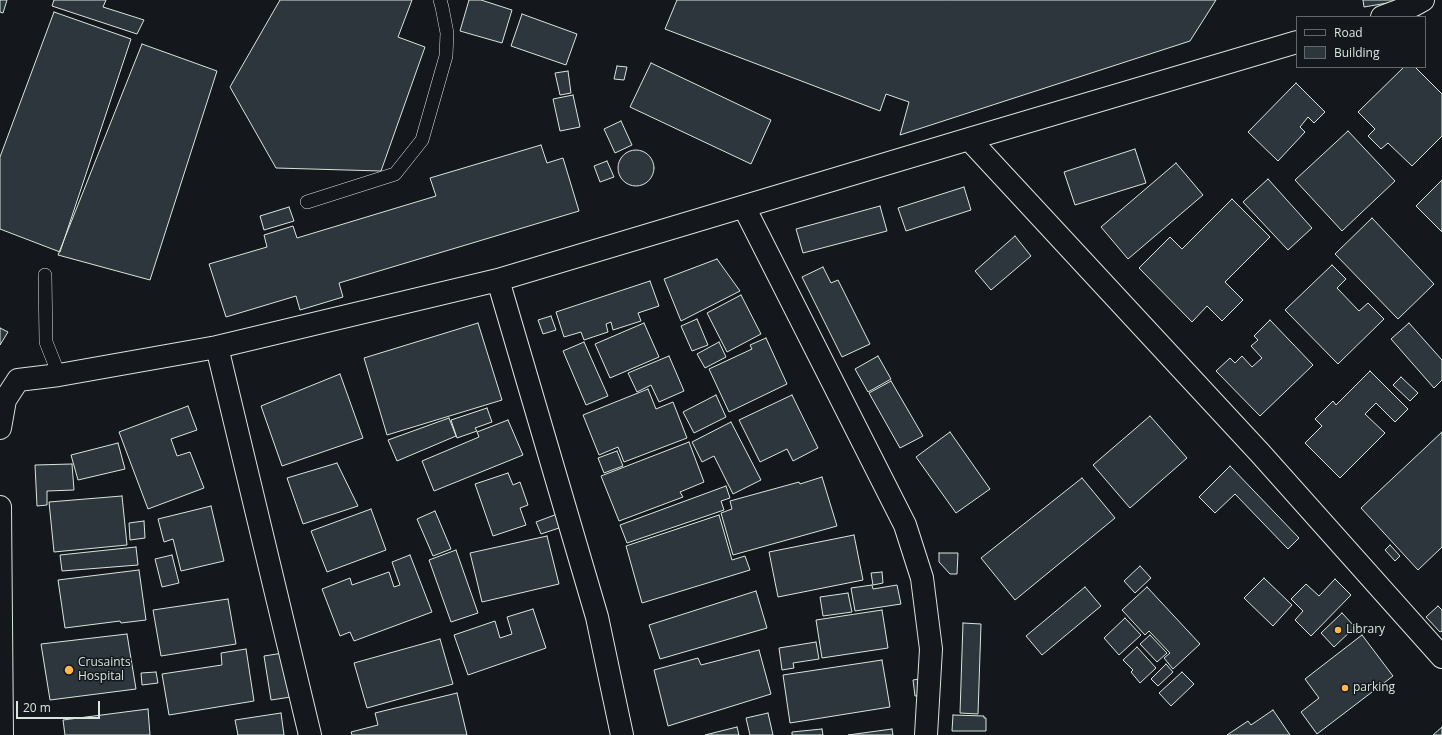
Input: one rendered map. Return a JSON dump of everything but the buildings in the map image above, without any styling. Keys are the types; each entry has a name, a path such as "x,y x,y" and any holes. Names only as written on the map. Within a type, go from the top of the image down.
{"street":[{"path":"1385,16 1423,0"},
{"path":"0,428 4,400 18,380 59,375 218,347 498,280 1296,42"},
{"path":"969,139 1254,447 1442,657"},
{"path":"744,206 905,525 922,578 931,649 926,735"},
{"path":"498,280 597,617 622,735"},
{"path":"218,347 310,735"},
{"path":"0,507 2,735"}],"lane":[{"path":"307,202 395,174 422,140 446,56 447,33 440,0"},
{"path":"45,275 46,342 59,375"}],"place":[{"name":"Library","path":"1338,630"},
{"name":"Crusaints Hospital","path":"69,670"},
{"name":"parking","path":"1345,688"}]}
